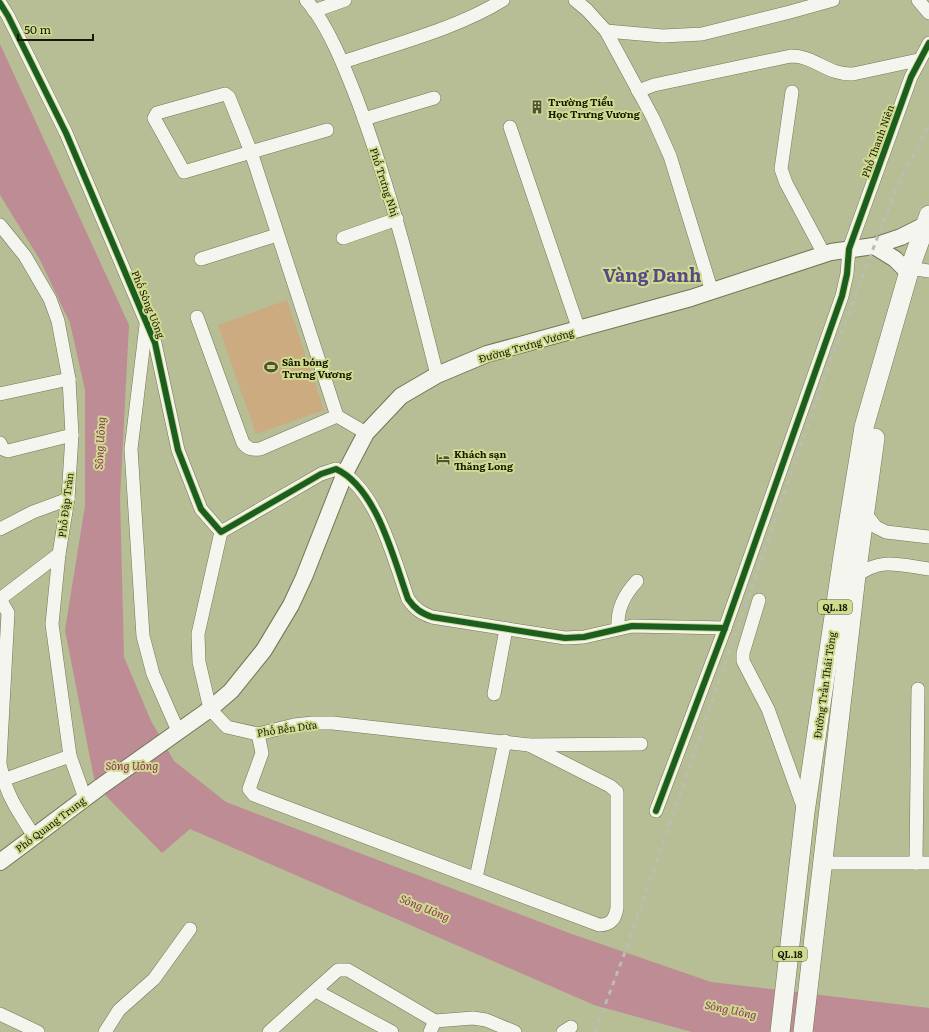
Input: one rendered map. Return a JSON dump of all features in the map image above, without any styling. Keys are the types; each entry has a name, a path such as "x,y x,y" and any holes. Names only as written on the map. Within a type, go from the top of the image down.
{"highway":[{"name":"Đường Trần Thái Tông","path":"780,1032 805,812 843,556 864,427 910,270 927,220"},
{"name":"Đường Trần Thái Tông","path":"803,1032 856,576 890,342"}],"main road":[{"name":"Đường Trưng Vương","path":"175,733 210,710 231,691 264,650 278,628 304,577 346,473 366,433 401,396 437,376 487,354 579,330 712,292 824,254 874,246 901,237 927,220"},
{"path":"874,246 910,270"},
{"name":"Phố Quang Trung","path":"0,862 100,786 175,733"}],"street":[{"name":"Phố Trưng Nhị","path":"306,0 314,11 343,62 364,118 397,219 437,376"},
{"path":"314,11 345,0"},
{"path":"343,62 459,22 503,0"},
{"path":"574,0 592,14 606,31 653,118 670,156 712,292"},
{"path":"606,31 663,36 702,34 833,0"},
{"path":"918,0 929,13"},
{"name":"Phố Sông Uông","path":"0,3 8,16 66,133 155,343 178,450 201,509 221,532"},
{"name":"Phố Thanh Niên","path":"656,811 725,628 842,296 847,274 849,249 918,60 929,43"},
{"path":"638,91 654,85 791,56 805,57 830,71 844,74 853,74 918,60"},
{"path":"792,92 782,169 786,183 824,254"},
{"path":"327,130 251,152 184,172 154,118 157,113 225,94 229,97 251,152 337,416 366,433"},
{"path":"364,118 434,98"},
{"path":"510,127 579,330"},
{"path":"343,238 397,219"},
{"name":"Phố Đập Tràn","path":"0,225 25,256 50,299 58,321 69,379 72,435 68,499 59,554 52,624 70,756 85,798"},
{"path":"201,259 277,235"},
{"path":"910,270 929,271"},
{"path":"197,318 243,443 247,447 253,450 260,449 337,416"},
{"path":"146,323 131,449 143,636 153,674 175,733"},
{"path":"0,394 69,379"},
{"path":"0,443 3,449 8,451 72,435"},
{"path":"210,710 199,662 198,634 221,532 325,472 336,469 346,473 368,498 377,512 408,599 414,608 432,617 565,638 584,637 618,628 647,626 725,628"},
{"path":"0,529 33,512 68,499"},
{"path":"865,513 876,527 886,532 929,537"},
{"path":"34,836 10,800 3,780 0,763 8,613 0,599 59,554"},
{"path":"856,576 869,567 884,563 929,569"},
{"path":"618,628 620,606 627,592 638,581"},
{"path":"759,600 743,653 743,661 768,709 805,812"},
{"path":"494,694 506,629"},
{"path":"821,870 922,863 918,689"},
{"name":"Phố Bến Dừa","path":"210,710 227,727 258,734 313,722 505,741 529,745"},
{"path":"258,734 262,753 249,789 254,795 599,924 606,925 612,922 617,908 617,792 610,786 529,745"},
{"path":"476,878 505,741"},
{"path":"529,745 640,744"},
{"path":"3,780 70,756"},
{"path":"105,1032 119,1010 154,979 190,929"},
{"path":"268,1032 338,970 348,970 432,1026 473,1018 493,1023 515,1032"},
{"path":"316,991 392,1032"},
{"path":"0,1014 38,1032"}],"shaded area":[{"name":"Sân bóng Trưng Vương","path":"287,300 324,410 256,434 218,325"}],"water":[{"name":"Sông Uông","path":"0,44 129,325 120,498 124,657 151,721 174,761 226,802 569,933 711,982 929,1008 929,1032 692,1032 594,1005 190,829 162,853 107,797 94,778 65,630 85,506 85,390 70,323 40,260 0,195"}],"railway":[{"path":"595,1032 628,944 830,362 897,186 929,125"}],"cycle path":[{"path":"0,3 8,16 66,133 155,343 178,450 201,509 221,532 321,474 336,469 350,478 363,492 373,508 390,546 408,599 421,612 432,617 565,638 584,637 632,626 725,628"},
{"path":"656,811 725,628 842,296 847,274 849,249 911,77 929,43"}],"place":[{"name":"Trường Tiểu Học Trưng Vương","path":"537,107"},
{"name":"Sân bóng Trưng Vương","path":"271,367"},
{"name":"Khách sạn Thăng Long","path":"443,459"}],"district":[{"name":"Vàng Danh","path":"652,274"}]}
